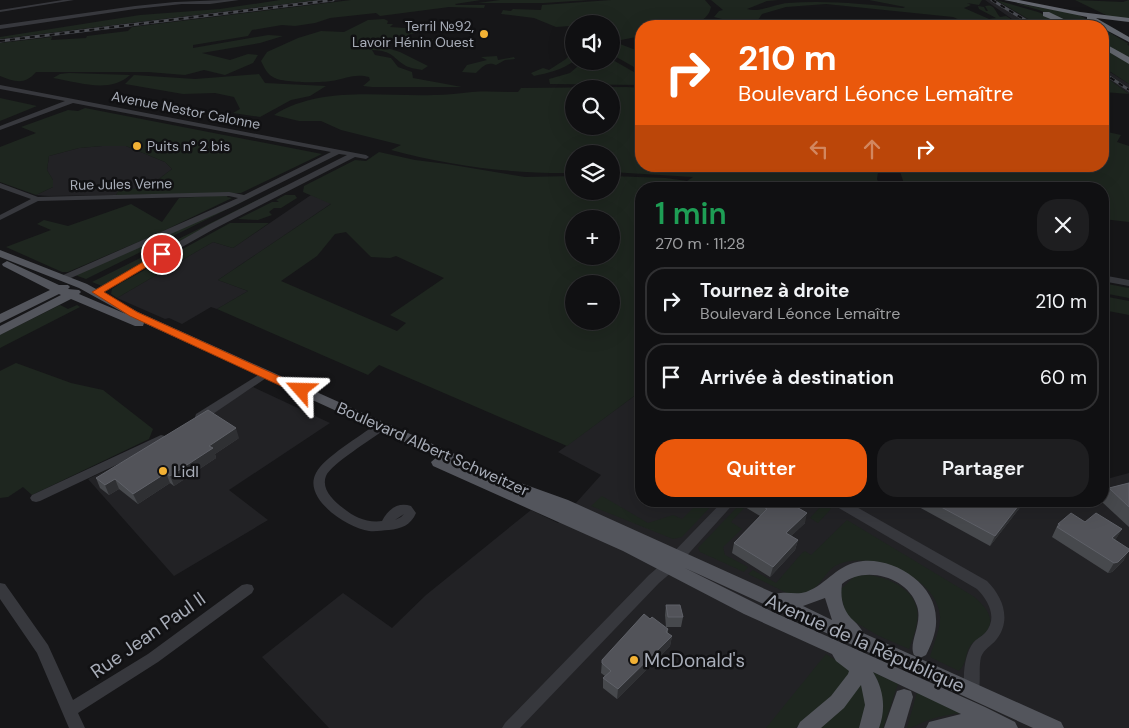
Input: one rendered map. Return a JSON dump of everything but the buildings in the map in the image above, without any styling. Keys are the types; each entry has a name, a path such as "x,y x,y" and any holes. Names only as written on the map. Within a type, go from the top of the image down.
{"highway":[{"path":"1002,0 1043,12 1061,20"},
{"path":"1008,0 1053,5 1086,20"},
{"path":"1022,0 1129,20"},
{"path":"1075,4 1106,20"},
{"path":"1109,22 1129,32"},
{"path":"1109,31 1129,40"},
{"path":"1109,48 1129,61"}],"main road":[{"name":"Boulevard Albert Schweitzer","path":"0,252 61,283 83,291 261,377 377,430 510,485 563,504 673,562"},
{"path":"0,261 12,267 61,283"},
{"path":"0,319 61,283"},
{"name":"Boulevard Albert Schweitzer","path":"83,291 261,377"},
{"path":"0,331 83,291"},
{"name":"Avenue de la République","path":"673,562 770,599 1054,728"},
{"name":"Avenue de la République","path":"673,562 723,596 838,649 870,661 969,707 1008,728"},
{"path":"770,599 802,601 816,595 852,569 866,567 891,573 912,586 922,597 928,616 920,650"},
{"path":"834,582 832,592 835,610 841,621 864,642"},
{"path":"838,649 842,656 866,677 873,693 873,717 869,728"},
{"path":"807,728 842,700 859,669"},
{"path":"894,728 904,697"},
{"path":"936,728 966,722 978,722 1003,728"}],"street":[{"path":"8,10 32,0"},
{"path":"0,12 72,0"},
{"path":"0,27 56,20 120,8 147,0"},
{"path":"165,0 180,4"},
{"path":"120,8 238,0"},
{"name":"Avenue Nestor Calonne","path":"0,87 366,157"},
{"path":"0,128 72,101"},
{"path":"61,283 245,198 337,152"},
{"path":"83,291 353,155"},
{"name":"Rue Jules Verne","path":"0,185 38,198 229,194 245,198"},
{"path":"0,218 38,198"},
{"path":"1109,279 1129,283"},
{"path":"193,422 261,377"},
{"path":"377,430 327,466 320,476 319,487 330,504 355,522 376,528 386,525"},
{"path":"36,498 173,434"},
{"path":"510,728 724,507"},
{"path":"846,507 982,585 990,592 996,601 997,628 992,636 976,650 972,691"},
{"path":"0,588 43,649 77,728"},
{"name":"Rue Jean Paul II","path":"70,710 153,658 247,589"}],"shaded area":[{"path":"280,0 318,0 0,39 0,37 140,15 220,9"},
{"path":"318,0 342,0 0,42 0,39"},
{"path":"351,0 481,0 455,4 485,5 484,8 449,7 380,16 376,13 330,18 315,23 295,26 282,25 252,30 248,36 193,45 193,48 268,35 283,36 260,43 202,53 230,60 248,54 258,55 253,63 225,75 204,70 185,75 148,72 36,72 24,81 10,80 0,76 0,43 52,37 51,40 86,38 87,36 128,31 132,27"},
{"path":"500,0 589,0 544,3 478,3"},
{"path":"611,0 705,0 711,7 702,20 635,20 635,37 620,40 620,15 565,15 565,26 556,27 534,18 501,14 503,10 511,11 513,9 541,10 542,5"},
{"path":"711,0 778,0 767,1 747,9 752,10 803,2 846,3 903,8 905,7 869,0 982,0 979,5 967,3 971,5 964,8 989,19 996,18 979,9 978,6 984,7 988,11 985,6 988,5 994,8 1000,17 1006,16 1012,20 960,20 953,17 826,4 786,7 762,14 758,20 720,20 722,19 714,17 719,11 723,10"},
{"path":"985,0 995,0 1030,20 1013,20"},
{"path":"996,0 1038,12 1057,20 1030,20"},
{"path":"1075,0 1123,2 1129,0 1129,19 1108,16"},
{"path":"1014,3 1077,14 1088,20 1062,20 1039,10"},
{"path":"384,19 388,21 387,24 393,24 390,27 420,29 427,27 432,30 410,34 407,37 433,39 432,41 408,41 408,39 393,38 387,48 400,52 428,66 422,70 409,67 388,53 372,50 375,55 391,58 398,67 412,72 413,78 462,87 372,87 363,86 370,80 369,77 359,76 326,82 284,80 271,76 261,61 267,52 298,38 321,31 344,32 368,20"},
{"path":"1109,32 1129,44 1127,44 1129,46 1129,59 1109,46"},
{"path":"620,44 635,50 635,68 620,59"},
{"path":"1109,50 1129,63 1129,84 1109,71"},
{"path":"497,56 498,60 514,57 515,59 505,60 496,65 487,64 476,73 462,72 467,65 487,60 481,57"},
{"path":"565,60 565,67 534,76 531,73 543,68 549,70"},
{"path":"620,64 635,73 635,85 620,85 620,80 565,80 565,84 550,84 549,79 570,73 574,70 620,70"},
{"path":"1109,71 1129,84 1129,94 1109,79"},
{"path":"60,74 130,75 122,81 103,85 83,84 53,78"},
{"path":"259,74 265,83 326,86 310,96 291,100 260,117 233,113 240,109 234,97 215,93 183,94 125,84 134,75 195,79"},
{"path":"1109,79 1129,94 1109,92"},
{"path":"620,87 635,88 635,172 878,172 878,182 635,182 635,395 567,446 379,365 368,375 217,309 248,291 218,280 331,204 303,192 304,186 355,160 366,161 379,152 415,160 525,177 565,176 565,200 620,200 620,176 666,178 687,181 693,177 620,173 620,145 565,145 565,173 528,172 458,165 391,150 401,145 341,130 321,121 299,121 274,115 292,106 332,96 352,94 439,95 478,92 518,92 521,88 565,88 565,135 620,135","holes":["346,232 371,257 390,258 396,256 444,278 390,315 406,323 397,331 281,281 317,256 335,234"]},
{"path":"0,98 37,106 0,121"},
{"path":"85,108 322,154 241,193 116,195 119,190 147,188 172,169 165,162 126,146 79,148 49,156 47,170 53,180 53,187 36,195 0,182 0,147 36,133 21,127 68,110 78,111"},
{"path":"1109,132 1121,135 1117,142 1129,146 1129,222 1109,220 1109,182 904,182 900,172 1109,172"},
{"path":"126,146 165,162 172,169 147,188 120,190 116,195 36,195 53,187 53,180 47,170 49,156 79,148"},
{"path":"283,187 285,188 102,286 92,282"},
{"path":"228,195 227,197 232,198 159,233 68,272 62,272 6,247 51,230 37,224 44,220 68,226 131,204 162,222 179,198"},
{"path":"251,195 254,196 86,279 75,275"},
{"path":"285,195 295,195 297,198 281,208 274,208 269,212 272,215 258,220 238,219 272,202 279,202 276,200"},
{"path":"311,195 332,203 218,280 248,291 217,309 211,307 182,324 169,318 165,319 117,298 213,242 233,248"},
{"path":"230,223 269,223 233,248 213,242 117,298 111,294 112,289 121,283"},
{"path":"1109,284 1129,288 1129,298 1109,294"},
{"path":"1109,297 1129,301 1129,315 1109,311"},
{"path":"60,305 68,309 77,305 80,307 0,348 0,335"},
{"path":"16,363 71,383 103,390 153,429 149,439 32,495 23,487 8,497 0,498 0,371"},
{"path":"253,387 330,423 229,490 268,520 174,576 88,479 155,447"},
{"path":"635,395 635,507 1109,507 1109,478 1129,473 1129,728 329,728 262,657 343,593 392,628 426,595 531,510 558,523 601,475 558,452"},
{"path":"602,496 648,523 673,515 682,519 694,507 710,507 682,537 673,539 591,506"},
{"path":"737,507 744,508 731,522 742,529 723,547 725,555 748,567 744,572 700,552 698,548"},
{"path":"820,507 831,507 818,523 810,518"},
{"path":"847,520 973,596 985,608 990,618 989,628 970,646 959,671 930,657 940,621 936,602 928,590 901,570 885,564 868,561 853,561 839,564 831,569 812,590 793,596 748,574 753,570 776,583 802,553 805,551 811,555"},
{"path":"865,575 894,582 910,594 915,602 917,622 909,649 879,636 846,617 840,590 855,576"},
{"path":"826,654 852,670 837,695 795,728 766,728"},
{"path":"869,670 898,684 883,728 878,728"},
{"path":"861,678 868,696 862,728 818,728"},
{"path":"917,692 962,713 937,717 907,728"}],"railway":[{"path":"0,41 333,0"},
{"path":"992,0 1025,20"},
{"path":"1109,77 1129,90"}],"place":[{"name":"Terril №92, Lavoir Hénin Ouest","path":"484,34"},
{"name":"Puits n° 2 bis","path":"137,146"},
{"name":"Lidl","path":"163,471"},
{"name":"McDonald's","path":"634,660"}],"route":[{"path":"162,254 97,292 134,314 301,390"}]}
